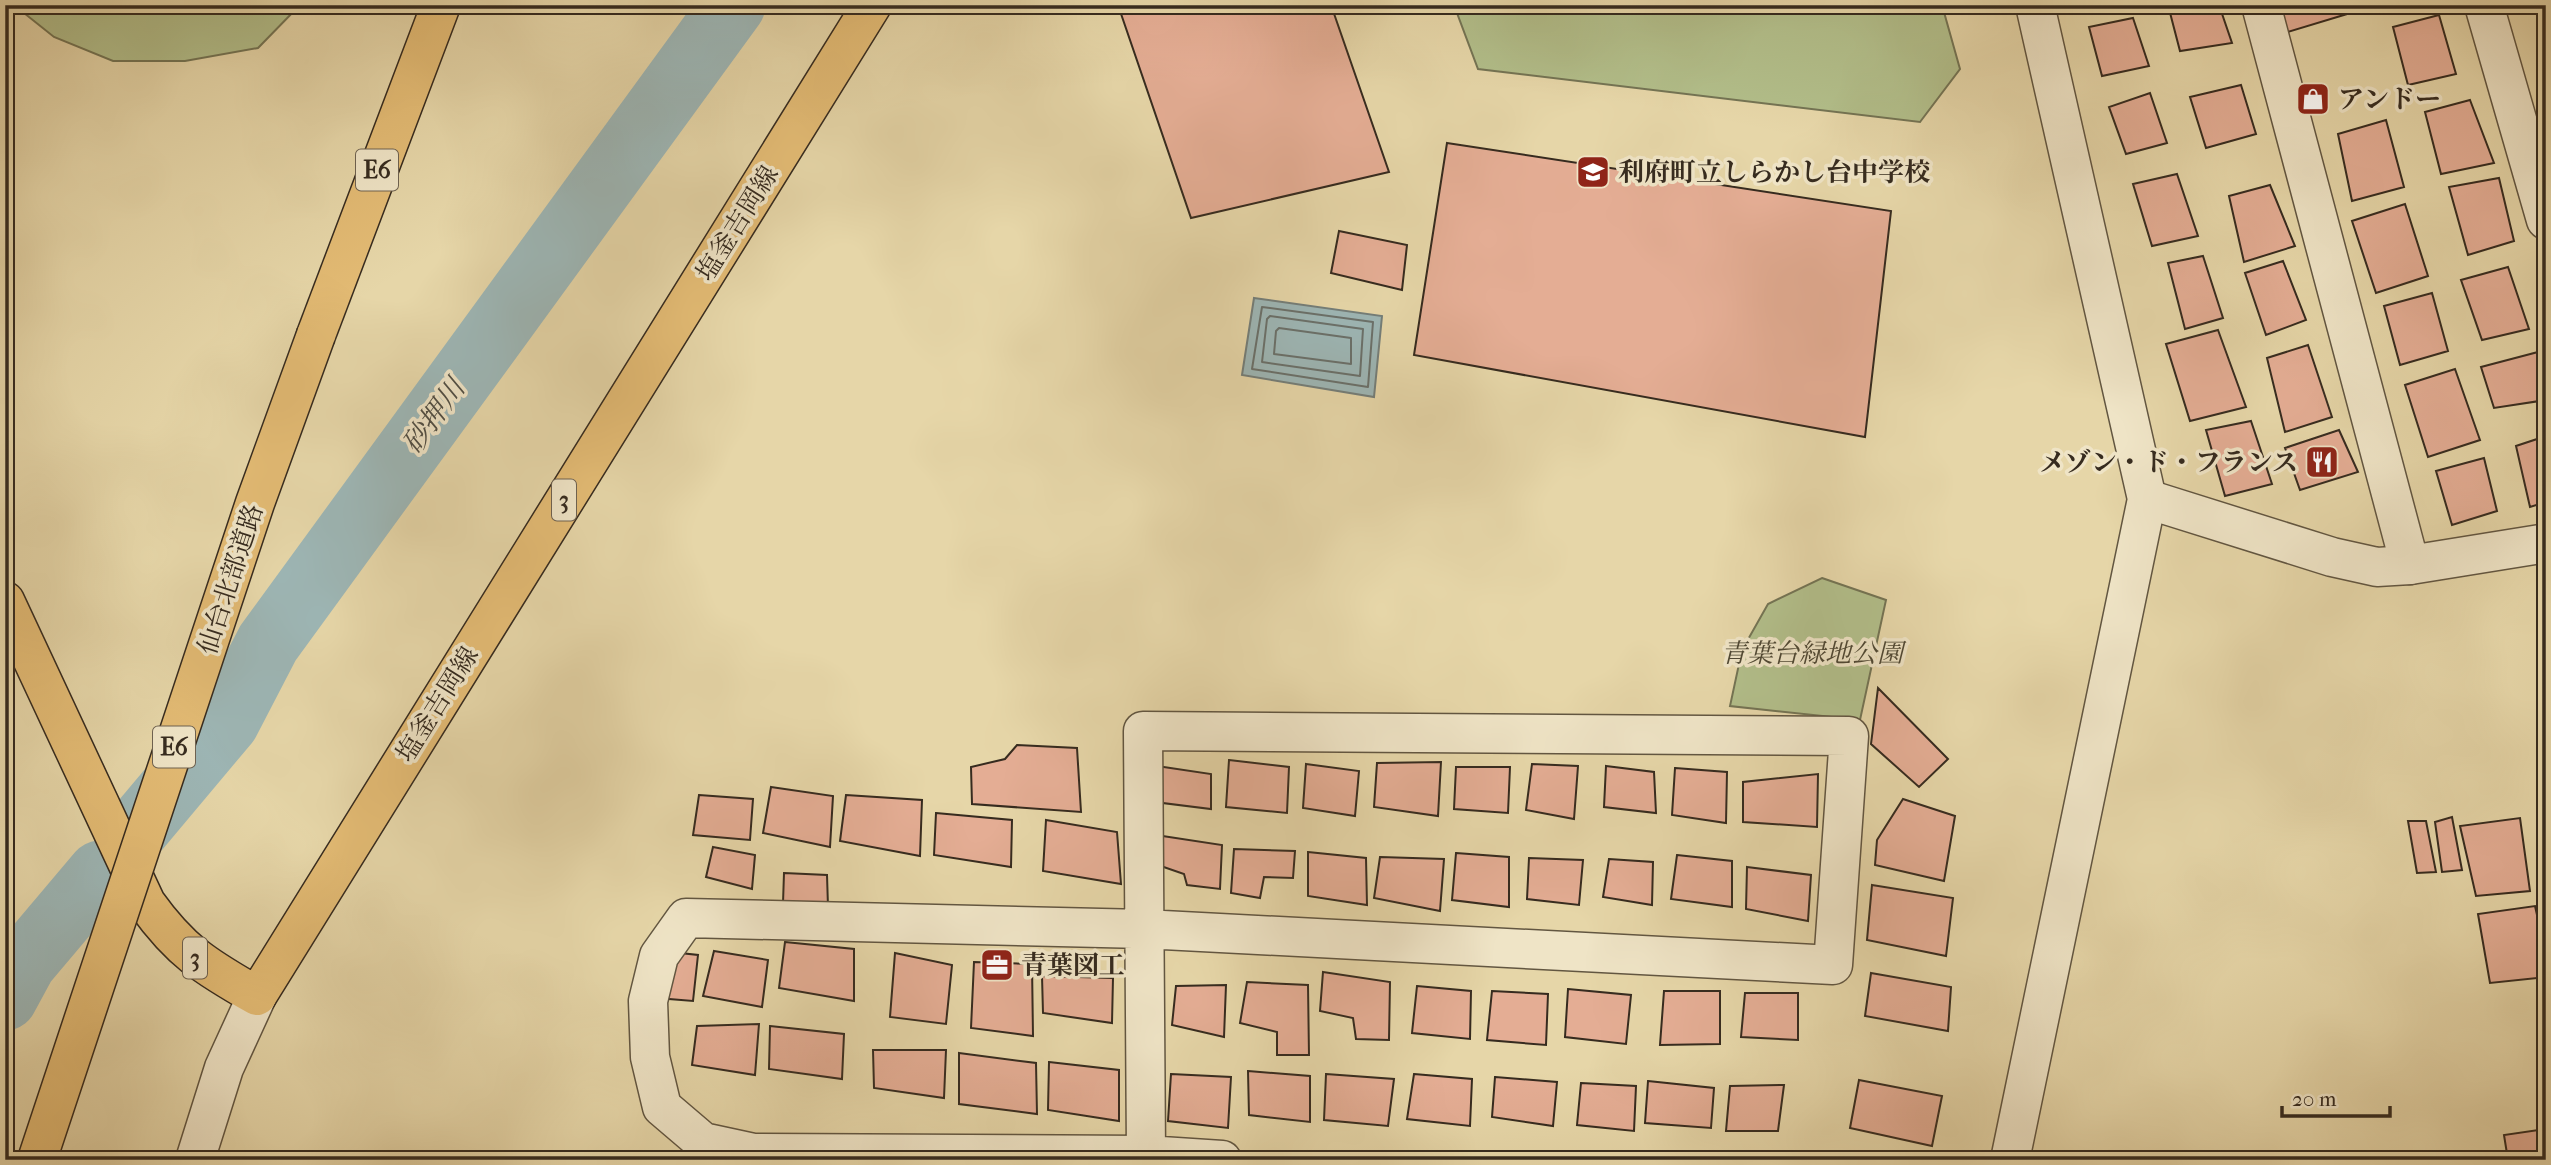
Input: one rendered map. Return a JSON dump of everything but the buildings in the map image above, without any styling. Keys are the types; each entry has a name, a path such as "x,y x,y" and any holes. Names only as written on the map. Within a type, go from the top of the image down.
{"main road":[{"name":"仙台北部道路","path":"37,1160 255,503 441,5"},
{"name":"塩釜吉岡線","path":"257,996 872,5"},
{"name":"3","path":"5,601 146,903 170,938 209,970 257,996"}],"street":[{"path":"2010,1160 2147,499 2035,5"},
{"path":"2261,5 2410,565"},
{"path":"2484,5 2546,220"},
{"path":"2147,499 2332,557 2377,567 2410,565 2546,543"},
{"path":"1146,1157 1144,929 1143,731 1849,736 1833,965 1144,929 686,918 659,956 648,1002 650,1056 662,1107 703,1142 754,1153 1222,1160"},
{"path":"195,1160 224,1068 257,996"}],"green space":[{"path":"14,5 300,5 258,48 185,61 113,61 54,37"},
{"path":"1454,5 1942,5 1960,69 1920,122 1478,69"},
{"name":"青葉台緑地公園","path":"1822,578 1886,600 1860,720 1730,706 1742,650 1768,604"}],"water":[{"path":"1254,298 1382,316 1374,397 1242,375"}],"waterway":[{"name":"砂押川","path":"138,828 227,722 268,643 733,5"},
{"name":"砂押川","path":"5,998 24,963 100,873"}],"place":[{"name":"アンドー","path":"2313,99"},
{"name":"利府町立しらかし台中学校","path":"1593,172"},
{"name":"メゾン・ド・フランス","path":"2322,462"},
{"name":"青葉図工","path":"997,965"}]}
